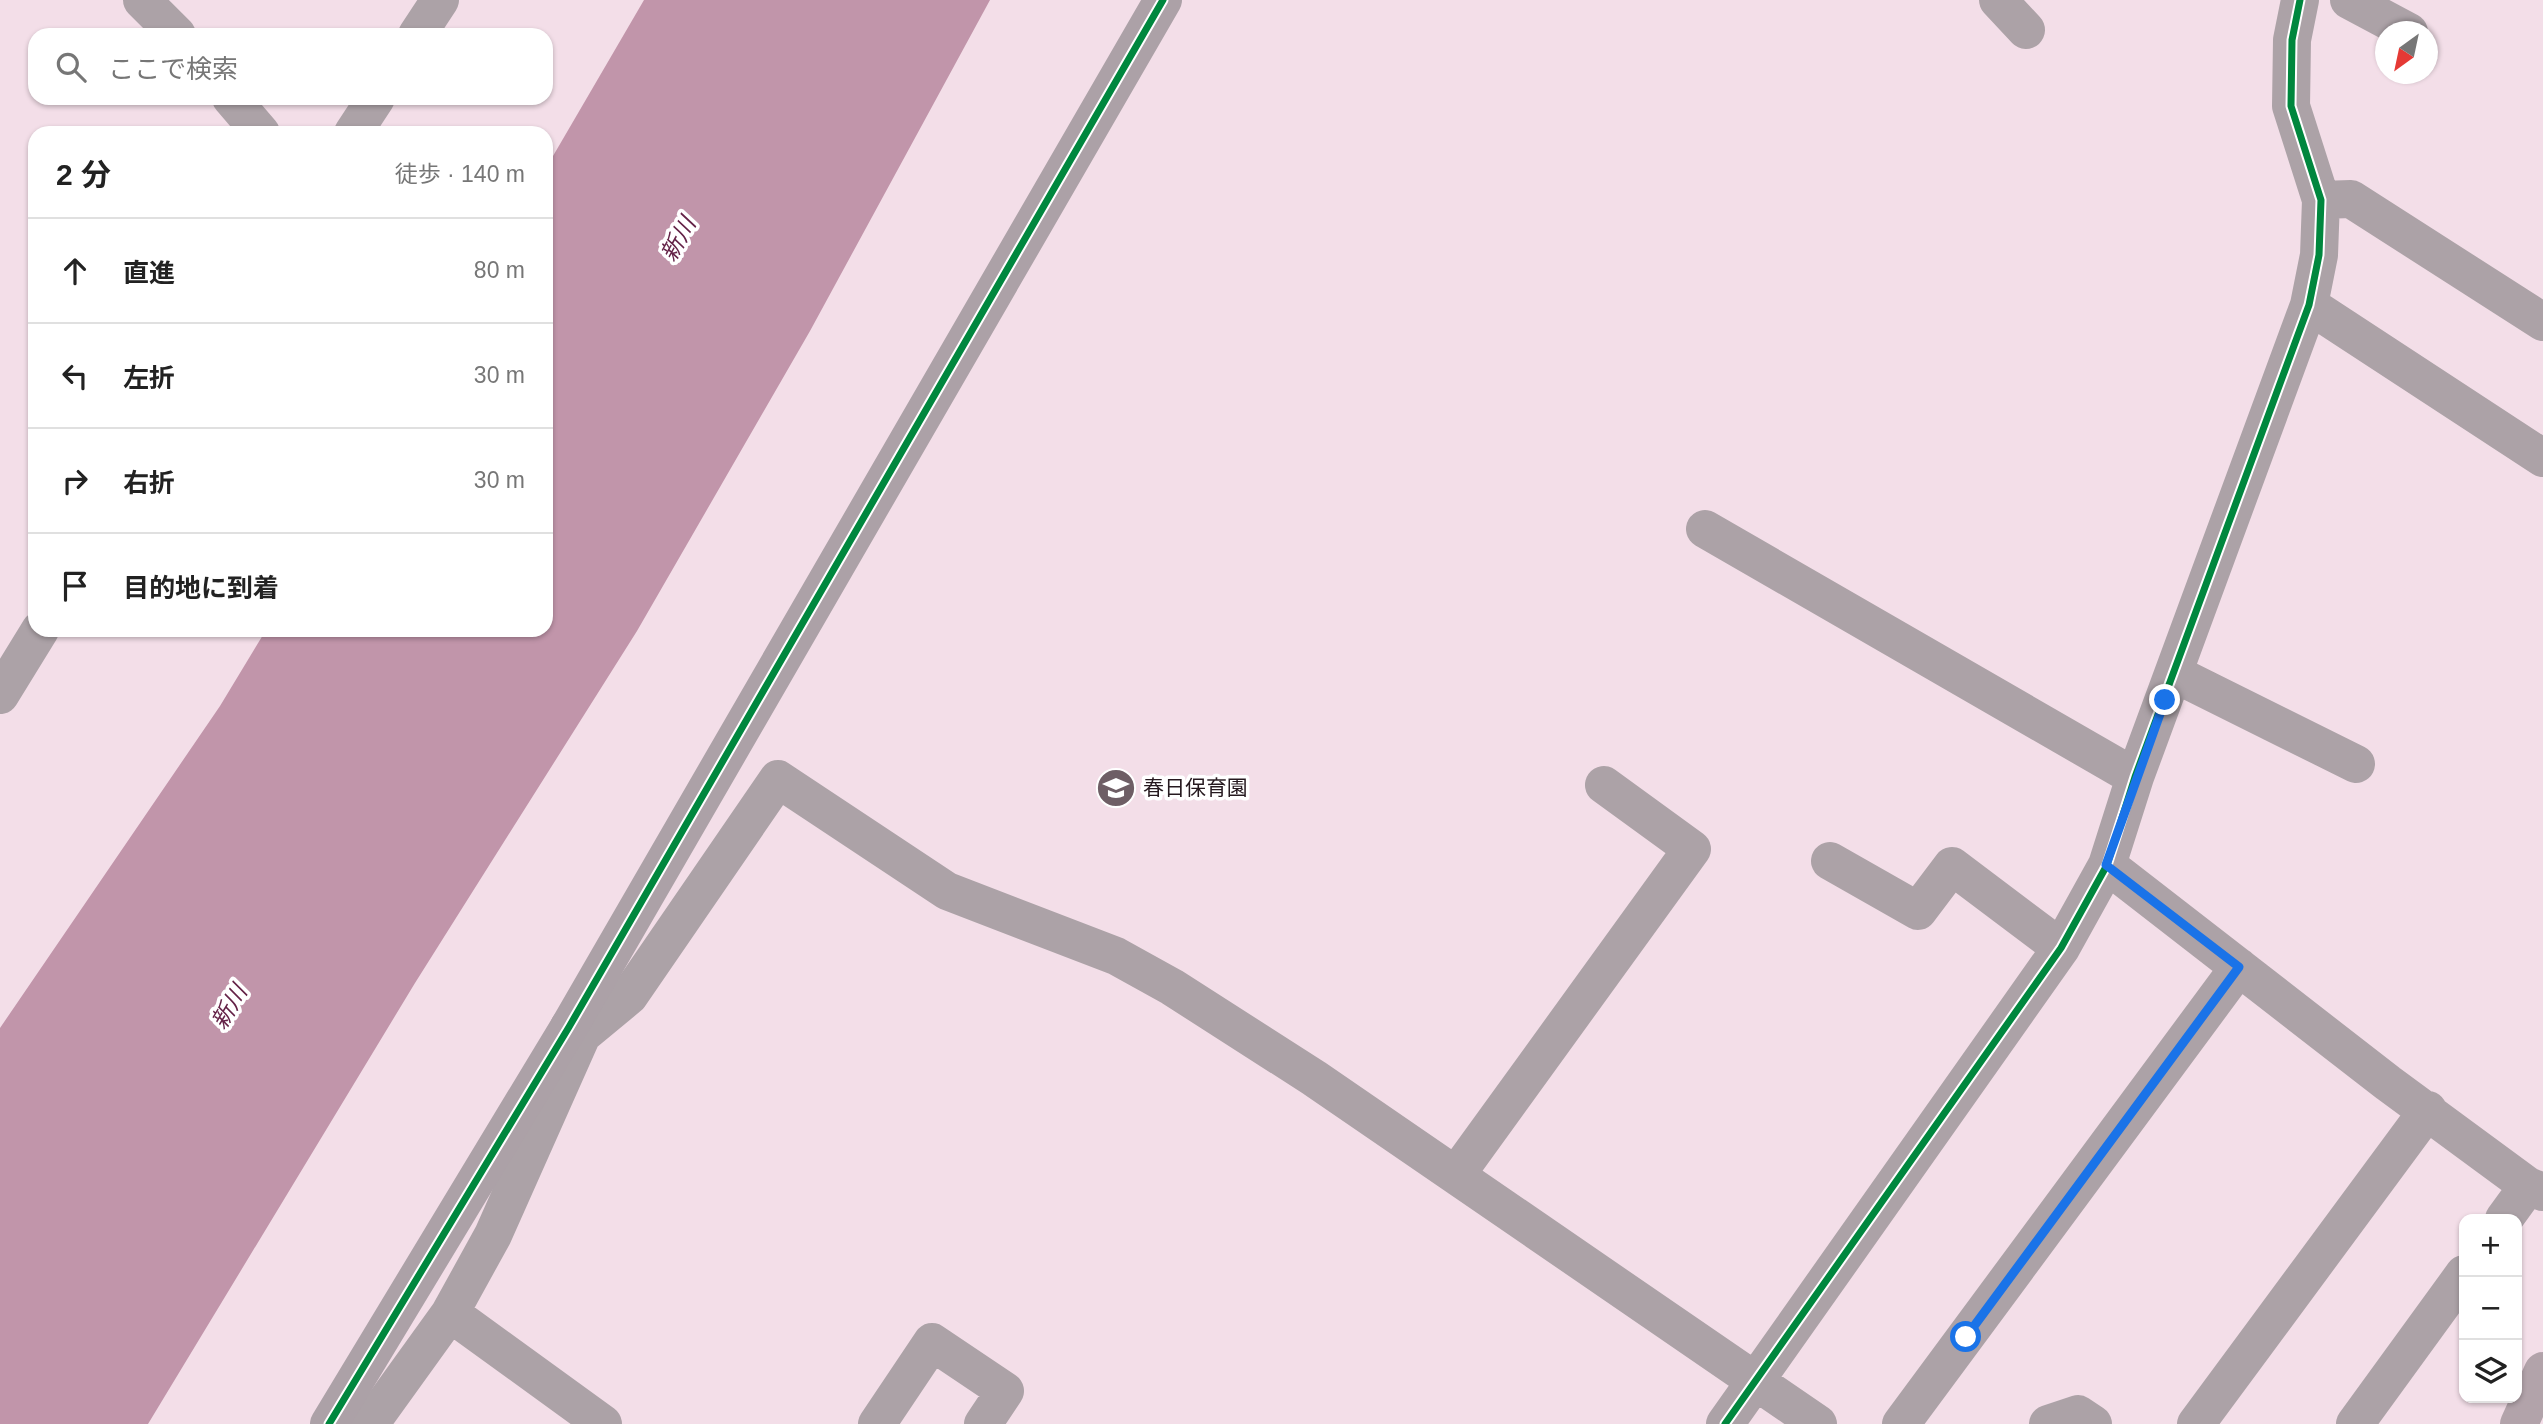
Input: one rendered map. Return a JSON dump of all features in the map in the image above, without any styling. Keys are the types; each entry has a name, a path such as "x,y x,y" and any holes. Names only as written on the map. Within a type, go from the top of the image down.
{"main road":[{"path":"2519,1424 2543,1371"}],"street":[{"path":"142,0 170,28"},
{"path":"422,28 440,0"},
{"path":"329,1424 575,1031 1163,0"},
{"path":"1998,0 2026,30"},
{"path":"1725,1424 2061,948 2106,865 2135,777 2309,306 2319,256 2321,200 2291,106 2292,40 2300,0"},
{"path":"2349,0 2389,21"},
{"path":"237,105 255,126"},
{"path":"358,126 371,105"},
{"path":"2321,200 2351,199 2539,309"},
{"path":"2309,306 2539,449"},
{"path":"1705,529 2135,777"},
{"path":"0,695 36,637"},
{"path":"2175,674 2356,764"},
{"path":"370,1424 450,1313 493,1235 575,1031 629,996 778,779 947,891 1116,956 1171,987 1314,1078 1818,1424"},
{"path":"1456,1175 1692,849 1604,785"},
{"path":"1830,861 1918,911 1952,866 2061,948"},
{"path":"2106,865 2536,1189 2509,1214"},
{"path":"1902,1424 2239,967"},
{"path":"2196,1424 2428,1110"},
{"path":"2355,1424 2462,1277"},
{"path":"450,1313 603,1424"},
{"path":"877,1424 932,1342 1006,1391 983,1424"},
{"path":"2048,1424 2078,1414 2093,1424"}],"water":[{"name":"新川","path":"644,0 990,0 810,331 637,631 415,983 148,1424 0,1424 0,1028 220,706 262,637 553,637 553,156"}],"cycle path":[{"path":"329,1424 569,1027 1163,0"},
{"path":"1725,1424 2061,948 2107,865 2135,777 2309,305 2319,255 2321,200 2291,106 2292,40 2300,0"}],"place":[{"name":"春日保育園","path":"1116,788"}],"route":[{"path":"1966,1337 2239,967 2106,865 2135,777 2165,700"}]}
